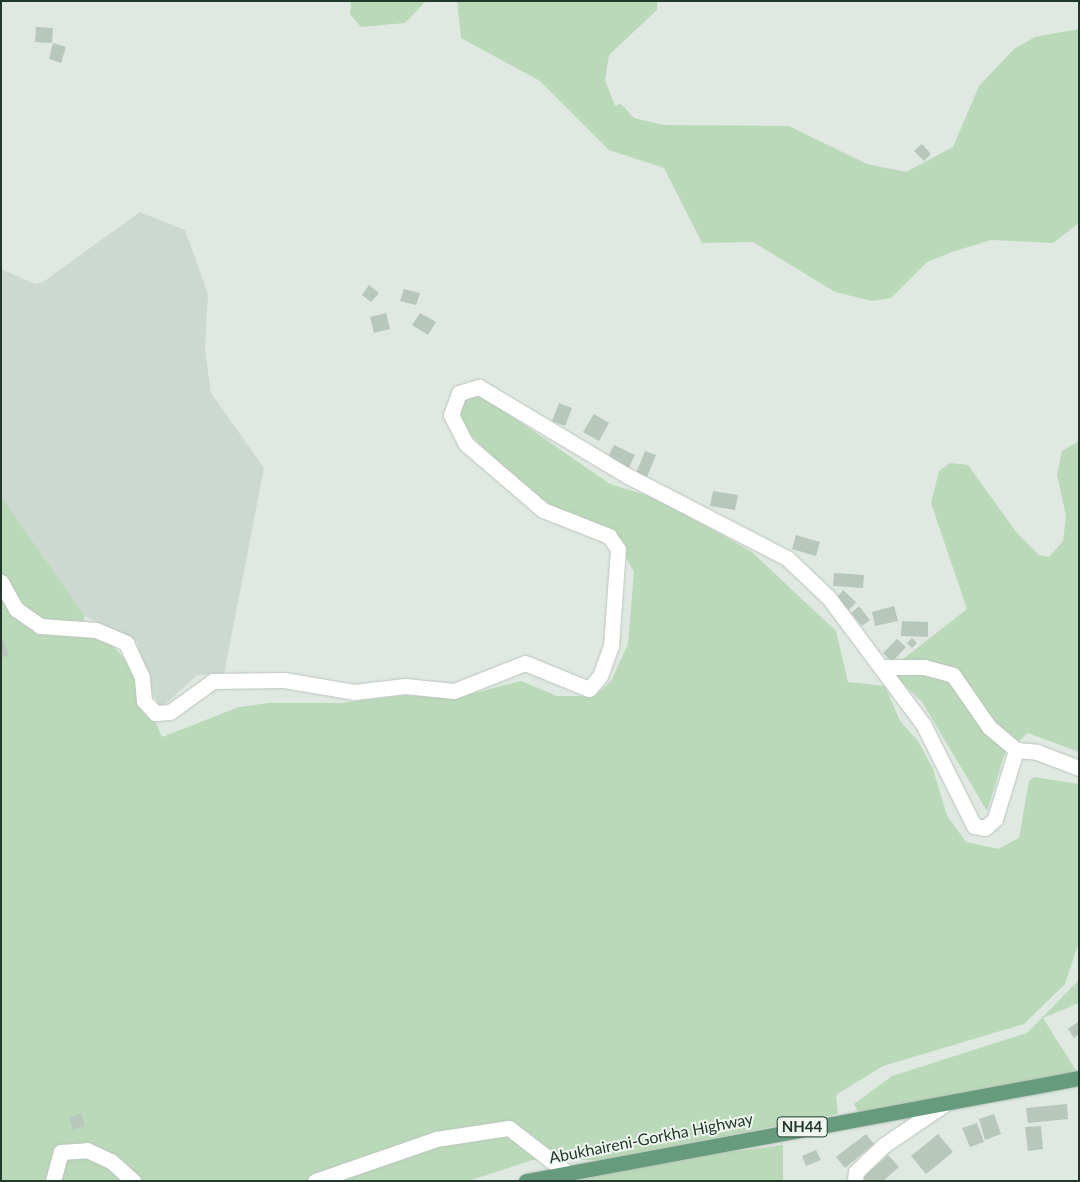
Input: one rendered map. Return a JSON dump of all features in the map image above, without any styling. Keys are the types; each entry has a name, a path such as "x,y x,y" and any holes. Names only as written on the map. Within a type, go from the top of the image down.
{"main road":[{"name":"Abukhaireni-Gorkha Highway","path":"526,1181 951,1099 1079,1078"}],"street":[{"path":"1,582 16,609 40,626 96,630 126,643 142,678 144,701 155,713 170,712 213,681 284,680 354,692 405,686 454,691 525,663 589,689 600,676 611,646 618,549 609,536 543,510 466,444 451,415 459,392 479,387 628,476 787,558 829,598 923,724 974,826 985,828 995,819 1016,750"},
{"path":"882,667 924,667 954,675 989,727 1016,750 1037,752 1079,768"},
{"path":"855,1181 856,1172 884,1145 951,1099"},
{"path":"315,1181 436,1139 509,1128 566,1172"},
{"path":"53,1181 61,1152 87,1150 111,1161 133,1181"}],"shaded area":[{"path":"140,212 185,230 208,294 205,350 211,393 264,468 224,674 197,675 161,708 150,689 137,642 85,616 1,496 1,269 35,284 43,282"}],"green space":[{"path":"351,1 426,1 405,23 361,27 350,14"},
{"path":"457,1 657,1 657,10 609,55 605,80 615,106 621,104 634,118 663,125 789,126 867,164 906,172 953,147 979,86 1014,49 1035,37 1079,29 1079,223 1053,243 991,240 952,252 927,262 891,298 872,301 835,292 753,242 702,243 664,168 609,150 540,81 461,38"},
{"path":"477,392 610,484 659,499 752,552 836,631 848,682 885,686 900,721 918,741 933,769 947,816 966,842 998,849 1019,838 1029,781 1034,777 1079,784 1079,942 1065,984 1024,1024 883,1066 836,1095 838,1114 602,1160 533,1160 468,1181 1,1181 1,496 85,616 80,633 110,643 132,667 162,737 239,707 269,703 341,703 406,695 455,698 521,681 557,696 595,696 611,681 628,644 634,572 611,530 543,504 462,427 457,414 461,396"},
{"path":"1079,441 1079,752 1028,733 1005,753 987,811 922,702 882,664 898,663 967,609 931,503 939,471 950,463 968,465 1017,533 1039,555 1049,557 1063,541 1066,516 1057,475 1062,451"},
{"path":"1079,980 1079,1003 1043,1018 1077,1072 858,1112 854,1104 892,1076 1027,1033"},
{"path":"783,1145 783,1181 575,1181 687,1157"}],"building":[{"path":"36,27 53,28 52,43 35,42"},
{"path":"53,43 66,47 61,63 49,59"},
{"path":"922,144 931,154 924,161 914,151"},
{"path":"369,285 379,293 371,302 362,295"},
{"path":"404,289 420,293 416,305 400,301"},
{"path":"386,313 390,329 374,333 370,317"},
{"path":"420,313 436,322 428,335 412,325"},
{"path":"559,403 572,408 565,426 552,421"},
{"path":"594,414 609,423 599,441 583,432"},
{"path":"614,445 635,455 628,469 607,459"},
{"path":"645,451 656,455 647,477 636,473"},
{"path":"713,491 738,495 735,510 710,506"},
{"path":"796,535 820,542 816,556 792,549"},
{"path":"834,573 864,575 863,588 833,586"},
{"path":"843,590 856,602 849,610 836,599"},
{"path":"859,606 870,620 862,626 851,613"},
{"path":"894,606 898,621 875,626 872,612"},
{"path":"902,621 928,622 928,637 901,636"},
{"path":"1,634 9,655 1,658"},
{"path":"912,638 917,643 912,648 907,643"},
{"path":"897,639 906,647 892,662 883,653"},
{"path":"1079,1021 1079,1034 1074,1038 1068,1029"},
{"path":"1067,1104 1068,1119 1028,1123 1026,1108"},
{"path":"81,1113 85,1126 73,1130 69,1118"},
{"path":"994,1114 1001,1134 985,1140 979,1119"},
{"path":"977,1123 984,1142 970,1147 962,1128"},
{"path":"1041,1126 1043,1149 1028,1151 1025,1127"},
{"path":"866,1134 874,1144 845,1168 836,1157"},
{"path":"938,1134 953,1152 926,1174 911,1156"},
{"path":"816,1150 821,1160 806,1166 802,1156"},
{"path":"888,1155 899,1167 883,1181 859,1181"}]}
